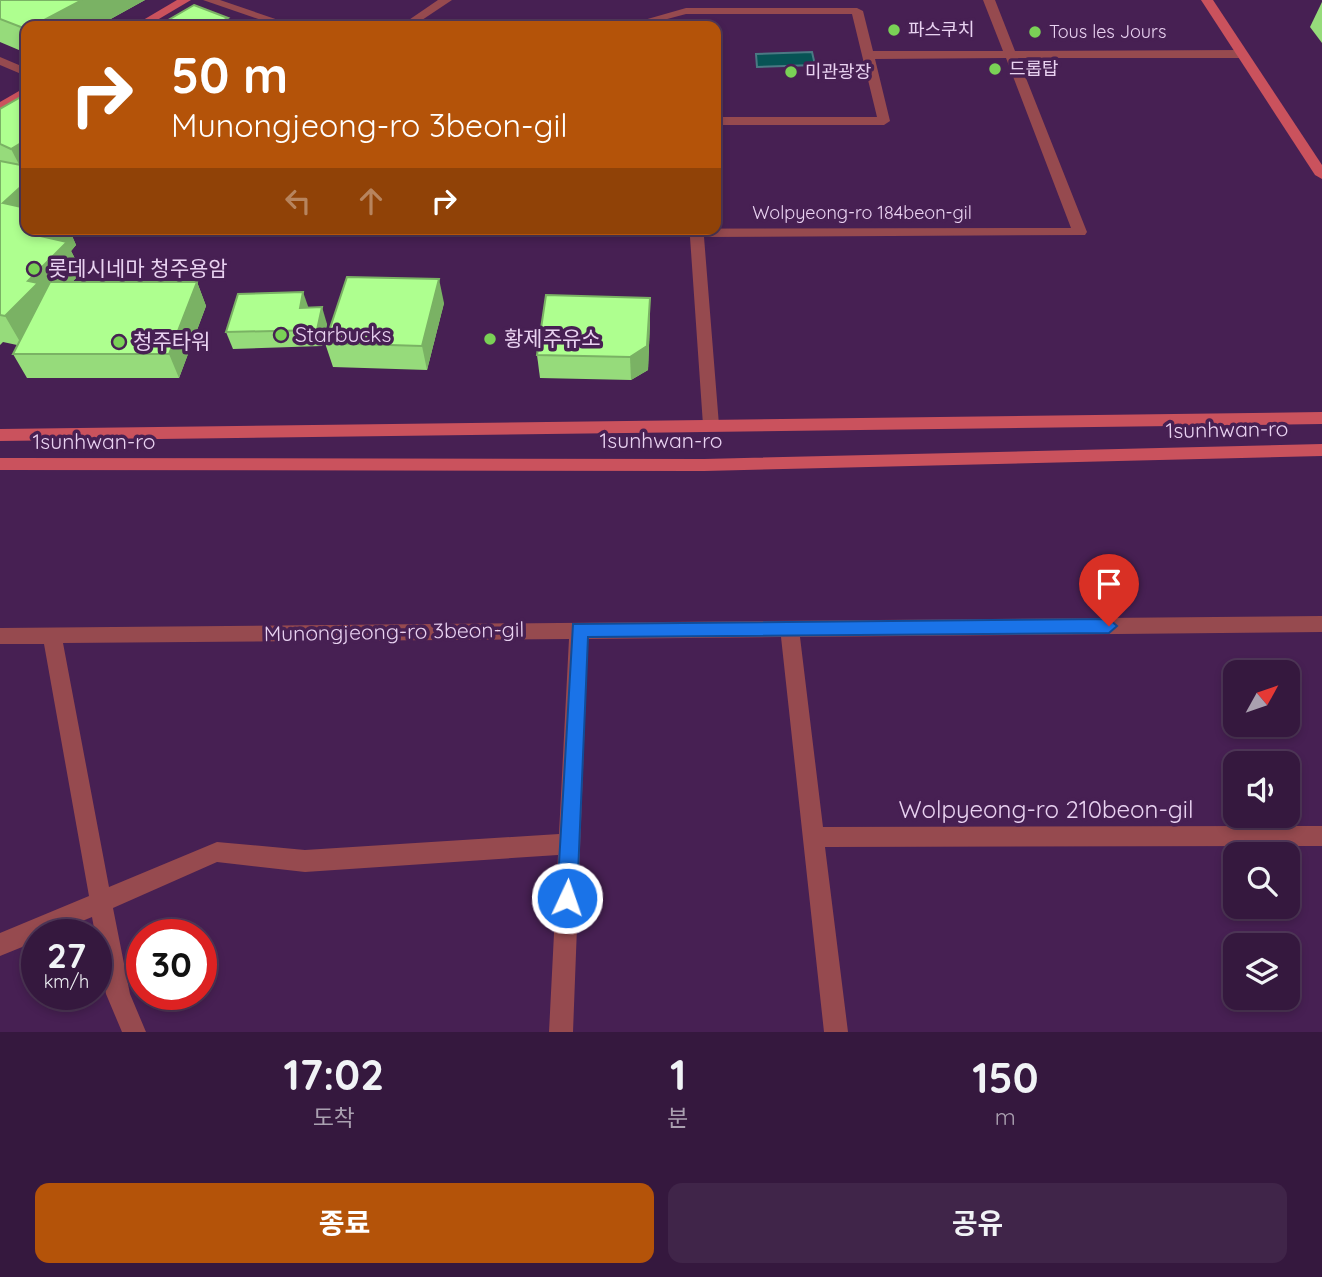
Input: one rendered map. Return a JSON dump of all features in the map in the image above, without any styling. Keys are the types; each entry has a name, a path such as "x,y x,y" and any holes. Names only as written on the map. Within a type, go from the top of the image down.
{"street":[{"path":"148,21 185,0"},
{"path":"209,0 274,21"},
{"path":"414,21 446,0"},
{"name":"Wolpyeong-ro 184beon-gil","path":"721,231 1080,232 989,0"},
{"path":"1207,0 1322,175"},
{"path":"643,21 686,5 857,11 884,121 721,121"},
{"path":"868,55 1242,54"},
{"path":"0,61 21,70"},
{"path":"0,107 21,94"},
{"path":"696,235 711,425"},
{"name":"1sunhwan-ro","path":"0,435 1322,418"},
{"name":"1sunhwan-ro","path":"0,464 704,464 1322,450"},
{"name":"Munongjeong-ro 3beon-gil","path":"0,636 1322,624"},
{"path":"789,628 835,1032"},
{"path":"561,1032 579,629"},
{"path":"52,636 118,994 134,1032"},
{"name":"Wolpyeong-ro 210beon-gil","path":"813,837 1322,836"},
{"path":"0,945 217,852 305,861 569,844"}],"shaded area":[{"path":"812,52 815,65 757,67 756,54"}],"building":[{"path":"0,0 82,0 42,21 21,21 21,27 0,19"},
{"path":"194,5 228,18 222,21 167,21"},
{"path":"21,97 21,143 11,149 0,144 0,109"},
{"path":"0,161 21,165 21,187 3,203 21,207 21,235 41,235 67,242 28,281 38,283 5,316 0,315"},
{"path":"347,277 439,279 422,346 325,343"},
{"path":"50,282 197,282 169,354 13,354"},
{"path":"303,292 300,308 322,307 317,330 226,332 238,294"},
{"path":"546,295 650,298 647,346 630,357 537,355"}],"place":[{"name":"파스쿠치","path":"894,30"},
{"name":"Tous les Jours","path":"1035,32"},
{"name":"드롭탑","path":"995,69"},
{"name":"미관광장","path":"791,72"},
{"name":"롯데시네마 청주용암","path":"34,269"},
{"name":"Starbucks","path":"281,335"},
{"name":"황제주유소","path":"490,339"},
{"name":"청주타워","path":"119,342"}],"route":[{"path":"567,898 579,629 1109,626"}]}
